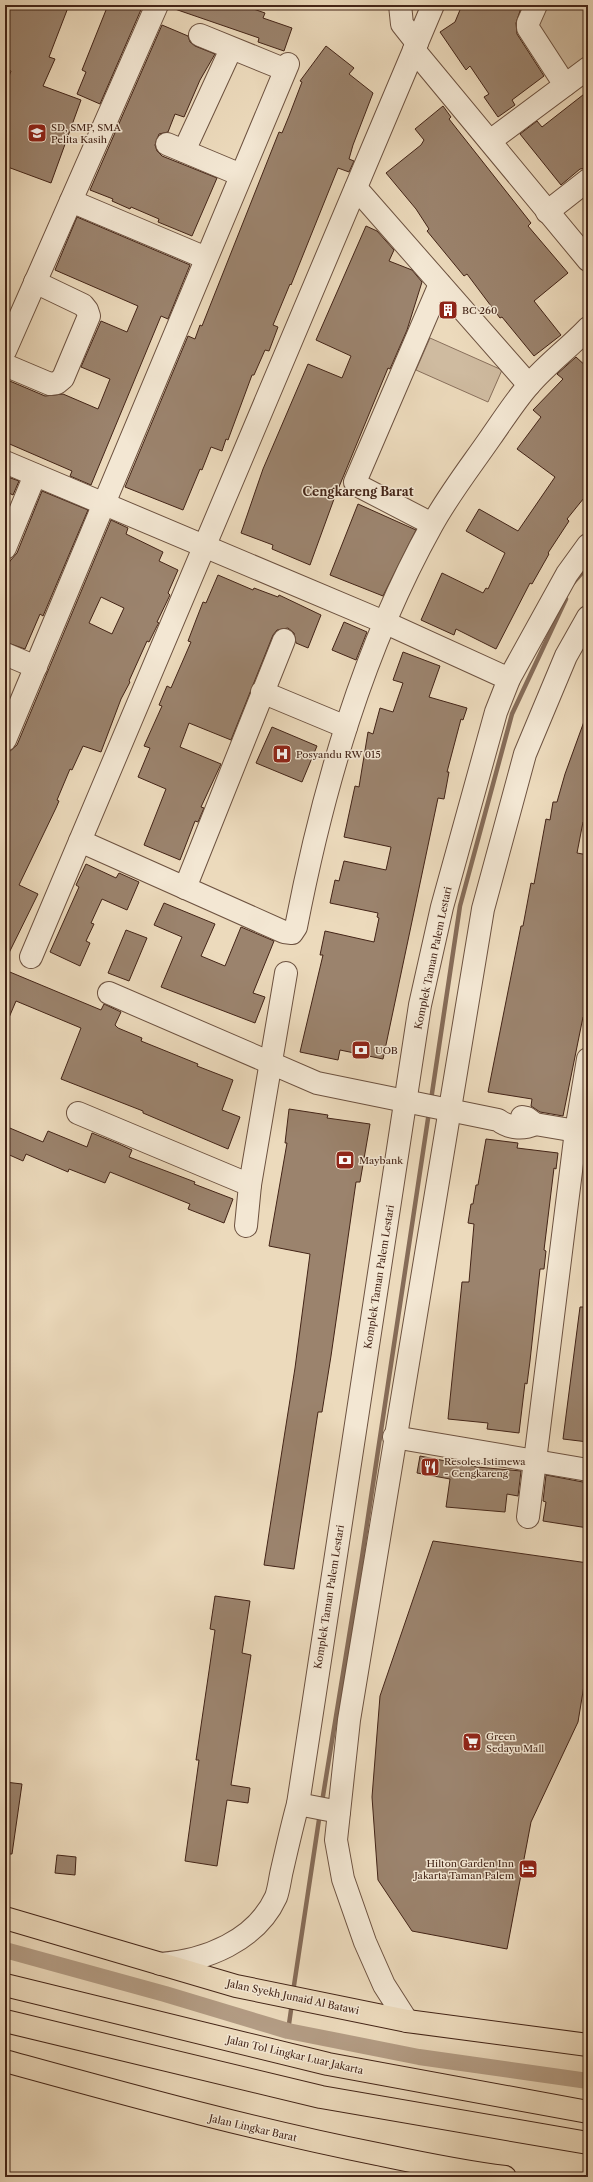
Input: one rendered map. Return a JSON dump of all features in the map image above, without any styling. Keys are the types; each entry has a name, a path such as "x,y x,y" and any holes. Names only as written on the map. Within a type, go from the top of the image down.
{"main road":[{"name":"Jalan Syekh Junaid Al Batawi","path":"5,1918 236,1986 406,2021 588,2045"},
{"name":"Jalan Tol Lingkar Luar Jakarta","path":"5,1985 328,2064 588,2112"},
{"path":"5,2021 321,2097 588,2143"},
{"name":"Jalan Lingkar Barat","path":"5,2061 189,2112 290,2137 468,2172 505,2177"}],"street":[{"path":"5,351 157,5"},
{"path":"400,5 402,24 416,46 547,212 588,260"},
{"path":"31,957 203,545 433,5"},
{"path":"536,5 528,23 528,28 565,85"},
{"path":"6,736 286,68 281,68 231,49 200,35"},
{"path":"231,49 175,148 241,175"},
{"path":"490,141 588,68"},
{"path":"547,212 588,180"},
{"path":"356,188 529,385"},
{"path":"71,201 206,258"},
{"path":"5,365 50,384 57,383 63,378 89,316 88,310 83,305 35,282"},
{"path":"432,524 357,485 355,482 440,284"},
{"path":"80,841 284,932 292,933 296,927 310,859 346,727 384,622 432,524 472,464 529,385 588,328"},
{"path":"5,462 384,622 509,679"},
{"path":"5,548 35,474"},
{"name":"Komplek Taman Palem Lestari","path":"160,1964 184,1962 220,1950 242,1937 260,1920 276,1896 318,1808 349,1720 394,1437 429,1106 420,1005 442,907 496,712 509,679 567,574 588,545"},
{"name":"Komplek Taman Palem Lestari","path":"406,2021 384,1985 365,1942 343,1879 336,1840 318,1808 429,1106 523,761 566,656 588,618"},
{"path":"185,888 284,640"},
{"path":"5,654 36,667"},
{"path":"262,692 346,727"},
{"path":"246,1226 250,1185 286,973"},
{"path":"109,992 270,1064 333,1088 498,1120 508,1116 527,1118 535,1124 582,1132"},
{"path":"528,1517 582,1132 588,1059"},
{"path":"78,1113 250,1185"},
{"path":"394,1437 588,1470"}],"shaded area":[{"path":"546,5 588,5 588,56 566,73 535,31"},
{"path":"430,338 502,370 488,402 416,370"}],"building":[{"path":"5,5 69,5 49,57 55,59 43,86 81,100 51,183 5,166 5,87 11,71 5,69"},
{"path":"108,5 143,5 100,104 77,94 86,72 82,70"},
{"path":"169,5 242,5 265,13 263,18 292,28 284,51 258,42 259,38 169,7"},
{"path":"462,5 522,5 516,23 517,34 544,76 512,100 515,105 498,117 484,97 489,94 470,66 466,70 440,32 455,22"},
{"path":"162,25 188,36 190,42 195,46 215,54 200,80 184,117 175,114 168,132 159,134 155,145 157,151 162,156 217,178 192,236 158,222 159,219 131,207 130,209 112,201 113,199 90,190"},
{"path":"326,46 354,68 349,74 373,93 349,159 354,161 349,172 338,168 291,285 290,284 273,325 278,327 269,351 265,350 254,375 252,375 228,440 226,439 222,451 211,447 183,510 125,487 188,336 195,339 200,325 202,326 279,132 282,133 289,116 302,82 300,81"},
{"path":"588,91 588,168 580,169 561,185 520,134 537,121 542,127"},
{"path":"443,106 451,117 449,119 531,223 528,226 568,273 534,301 561,335 534,356 502,317 500,318 467,274 464,276 427,231 429,229 416,209 386,173 421,145 424,140 415,129"},
{"path":"77,217 190,265 168,319 161,316 91,485 70,476 72,471 5,442 5,379 45,396 63,394 98,409 110,379 81,367 101,321 127,332 138,306 55,270"},
{"path":"366,226 377,231 394,250 389,261 412,270 422,282 407,330 390,369 388,368 334,499 310,565 272,549 273,545 241,533 263,469 308,364 342,378 351,356 316,340"},
{"path":"576,357 588,368 588,493 567,519 569,521 548,553 549,554 532,584 530,583 496,649 456,629 454,635 421,620 442,573 483,593 486,588 488,589 505,553 466,531 479,509 518,531 555,477 517,449 541,417 533,410 563,379 557,374"},
{"path":"5,476 19,481 13,495 5,491"},
{"path":"42,491 88,510 43,616 40,614 25,649 5,642 5,572 10,561 17,553"},
{"path":"358,504 416,530 383,596 330,575"},
{"path":"111,520 128,528 126,534 163,552 159,561 178,570 168,593 170,595 157,622 159,623 149,642 147,641 129,681 130,682 121,699 101,752 83,746 72,770 70,769 57,800 59,801 56,808 19,885 38,894 5,961 5,761 9,752 17,745","holes":["101,597 124,608 112,634 89,623"]},
{"path":"218,575 253,590 254,588 278,597 279,595 321,615 308,648 296,643 294,633 288,628 277,630 273,635 231,740 189,723 180,747 221,764 201,807 204,808 198,822 195,821 180,860 144,845 166,789 138,777 150,748 144,746 162,706 159,705 167,686 171,688 191,642 188,641 203,602 206,603"},
{"path":"344,622 367,632 356,660 332,650"},
{"path":"403,652 440,666 429,697 467,708 463,720 461,719 447,772 449,772 444,799 438,798 383,1059 340,1050 338,1060 300,1052 323,955 320,955 325,931 374,942 379,918 377,917 378,913 330,903 335,880 339,881 344,861 386,870 391,847 344,837 355,786 359,787 368,732 373,734 380,708 393,712 403,683 393,680"},
{"path":"586,716 588,716 588,823 583,822 577,853 588,855 588,1004 586,1017 583,1017 563,1116 540,1112 531,1106 532,1099 488,1092 521,926 523,926 531,883 534,884 546,819 550,820 553,802 557,802 565,774"},
{"path":"272,727 317,746 302,782 256,763"},
{"path":"86,864 116,878 119,873 139,882 127,910 102,899 91,923 94,924 86,941 90,943 80,966 50,952 79,887 76,885"},
{"path":"164,903 215,924 201,956 225,966 241,927 274,941 253,993 265,997 255,1023 161,987 182,937 154,925"},
{"path":"126,930 147,938 129,981 108,973"},
{"path":"5,970 101,1010 104,1004 121,1012 115,1025 118,1028 142,1038 141,1041 233,1080 222,1110 240,1117 228,1149 143,1113 143,1111 61,1079 81,1028 16,1001 5,1027"},
{"path":"289,1109 328,1115 327,1118 370,1124 360,1182 356,1182 331,1356 322,1412 318,1412 294,1569 264,1565 295,1368 310,1254 269,1246 287,1143 285,1143"},
{"path":"5,1126 43,1142 48,1131 87,1147 92,1133 119,1144 132,1150 129,1157 195,1182 194,1184 233,1199 224,1223 188,1209 190,1204 110,1172 105,1183 69,1169 68,1172 26,1154 23,1161 5,1153"},
{"path":"486,1139 518,1143 517,1148 558,1153 556,1169 554,1168 544,1250 546,1251 544,1269 540,1269 530,1361 527,1384 525,1383 519,1433 487,1429 488,1423 448,1419 462,1282 469,1282 474,1224 468,1223 476,1185 478,1185"},
{"path":"580,1307 588,1307 588,1442 563,1439"},
{"path":"420,1456 477,1467 521,1471 518,1496 507,1494 505,1512 446,1507 450,1479 417,1473"},
{"path":"546,1475 588,1483 588,1528 543,1521 546,1502 543,1501"},
{"name":"Green Sedayu Mall","path":"433,1541 588,1563 588,1661 578,1722 531,1822 507,1949 412,1931 378,1880 372,1797 380,1696"},
{"path":"215,1596 250,1601 242,1653 251,1655 231,1785 250,1788 248,1803 227,1800 217,1866 185,1861 199,1760 196,1760 215,1630 210,1629"},
{"path":"5,1782 22,1784 12,1854 5,1854"},
{"path":"57,1855 76,1857 75,1875 55,1873"}],"waterway":[{"path":"573,583 588,566"},
{"path":"431,1100 460,906 512,714 566,599"},
{"path":"322,1802 362,1557 429,1112"},
{"path":"293,1992 320,1813"},
{"path":"5,1950 165,1994 288,2031 419,2057 588,2081"},
{"path":"288,2031 292,2003"}],"place":[{"name":"SD, SMP, SMA Pelita Kasih","path":"37,133"},
{"name":"BC 260","path":"448,310"},
{"name":"Posyandu RW 015","path":"282,754"},
{"name":"UOB","path":"361,1050"},
{"name":"Maybank","path":"345,1160"},
{"name":"Resoles Istimewa - Cengkareng","path":"430,1467"},
{"name":"Green Sedayu Mall","path":"472,1742"},
{"name":"Hilton Garden Inn Jakarta Taman Palem","path":"528,1869"}],"district":[{"name":"Cengkareng Barat","path":"358,491"}]}
